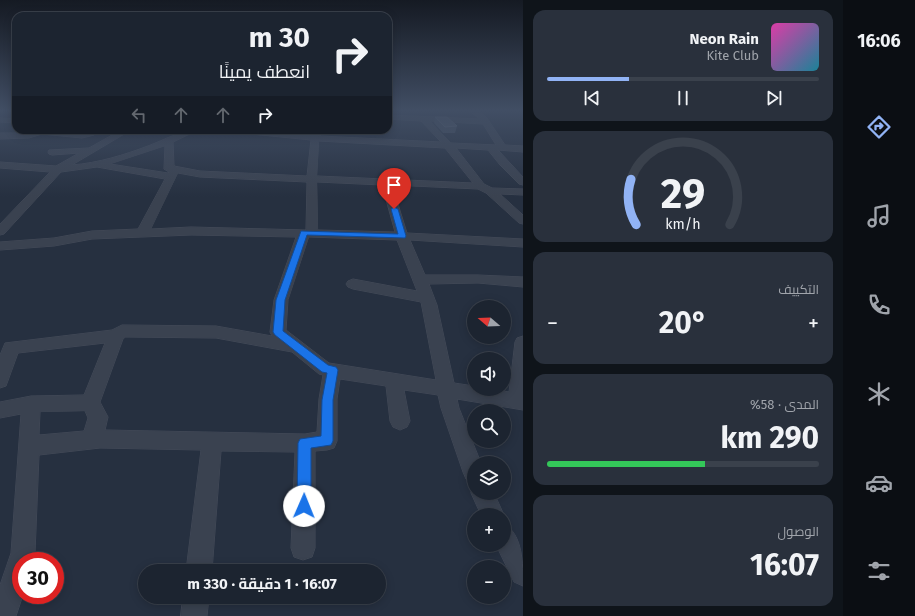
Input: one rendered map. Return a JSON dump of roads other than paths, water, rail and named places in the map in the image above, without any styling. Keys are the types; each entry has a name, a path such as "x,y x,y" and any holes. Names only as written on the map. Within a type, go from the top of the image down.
{"street":[{"path":"80,158 79,146 87,139"},
{"path":"0,231 58,169 113,139"},
{"path":"97,164 166,139"},
{"path":"173,139 170,169 173,173"},
{"path":"316,139 308,233 281,300 278,332 325,369 520,402 523,342"},
{"path":"374,139 523,150"},
{"path":"444,139 485,189 523,221"},
{"path":"496,139 502,148"},
{"path":"491,148 503,163 523,182"},
{"path":"52,152 80,158 97,164 173,173 386,182 523,192"},
{"path":"0,165 58,169"},
{"path":"143,232 173,173"},
{"path":"386,182 402,236 427,298 450,408 468,456"},
{"path":"0,246 54,242 92,235 191,231 402,236 523,243"},
{"path":"420,280 478,279 523,282"},
{"path":"353,284 427,298"},
{"path":"90,403 116,336 122,331 216,332 297,346"},
{"path":"0,381 11,347 116,336"},
{"path":"29,446 92,440 304,443 327,441 328,400 333,370"},
{"path":"394,381 400,421"},
{"path":"0,410 31,404 90,403"},
{"path":"90,403 98,417 92,440"},
{"path":"3,616 22,553 31,404"},
{"path":"200,564 212,441"},
{"path":"303,548 304,443"},
{"path":"511,550 523,573"},
{"path":"194,616 195,604"}]}
